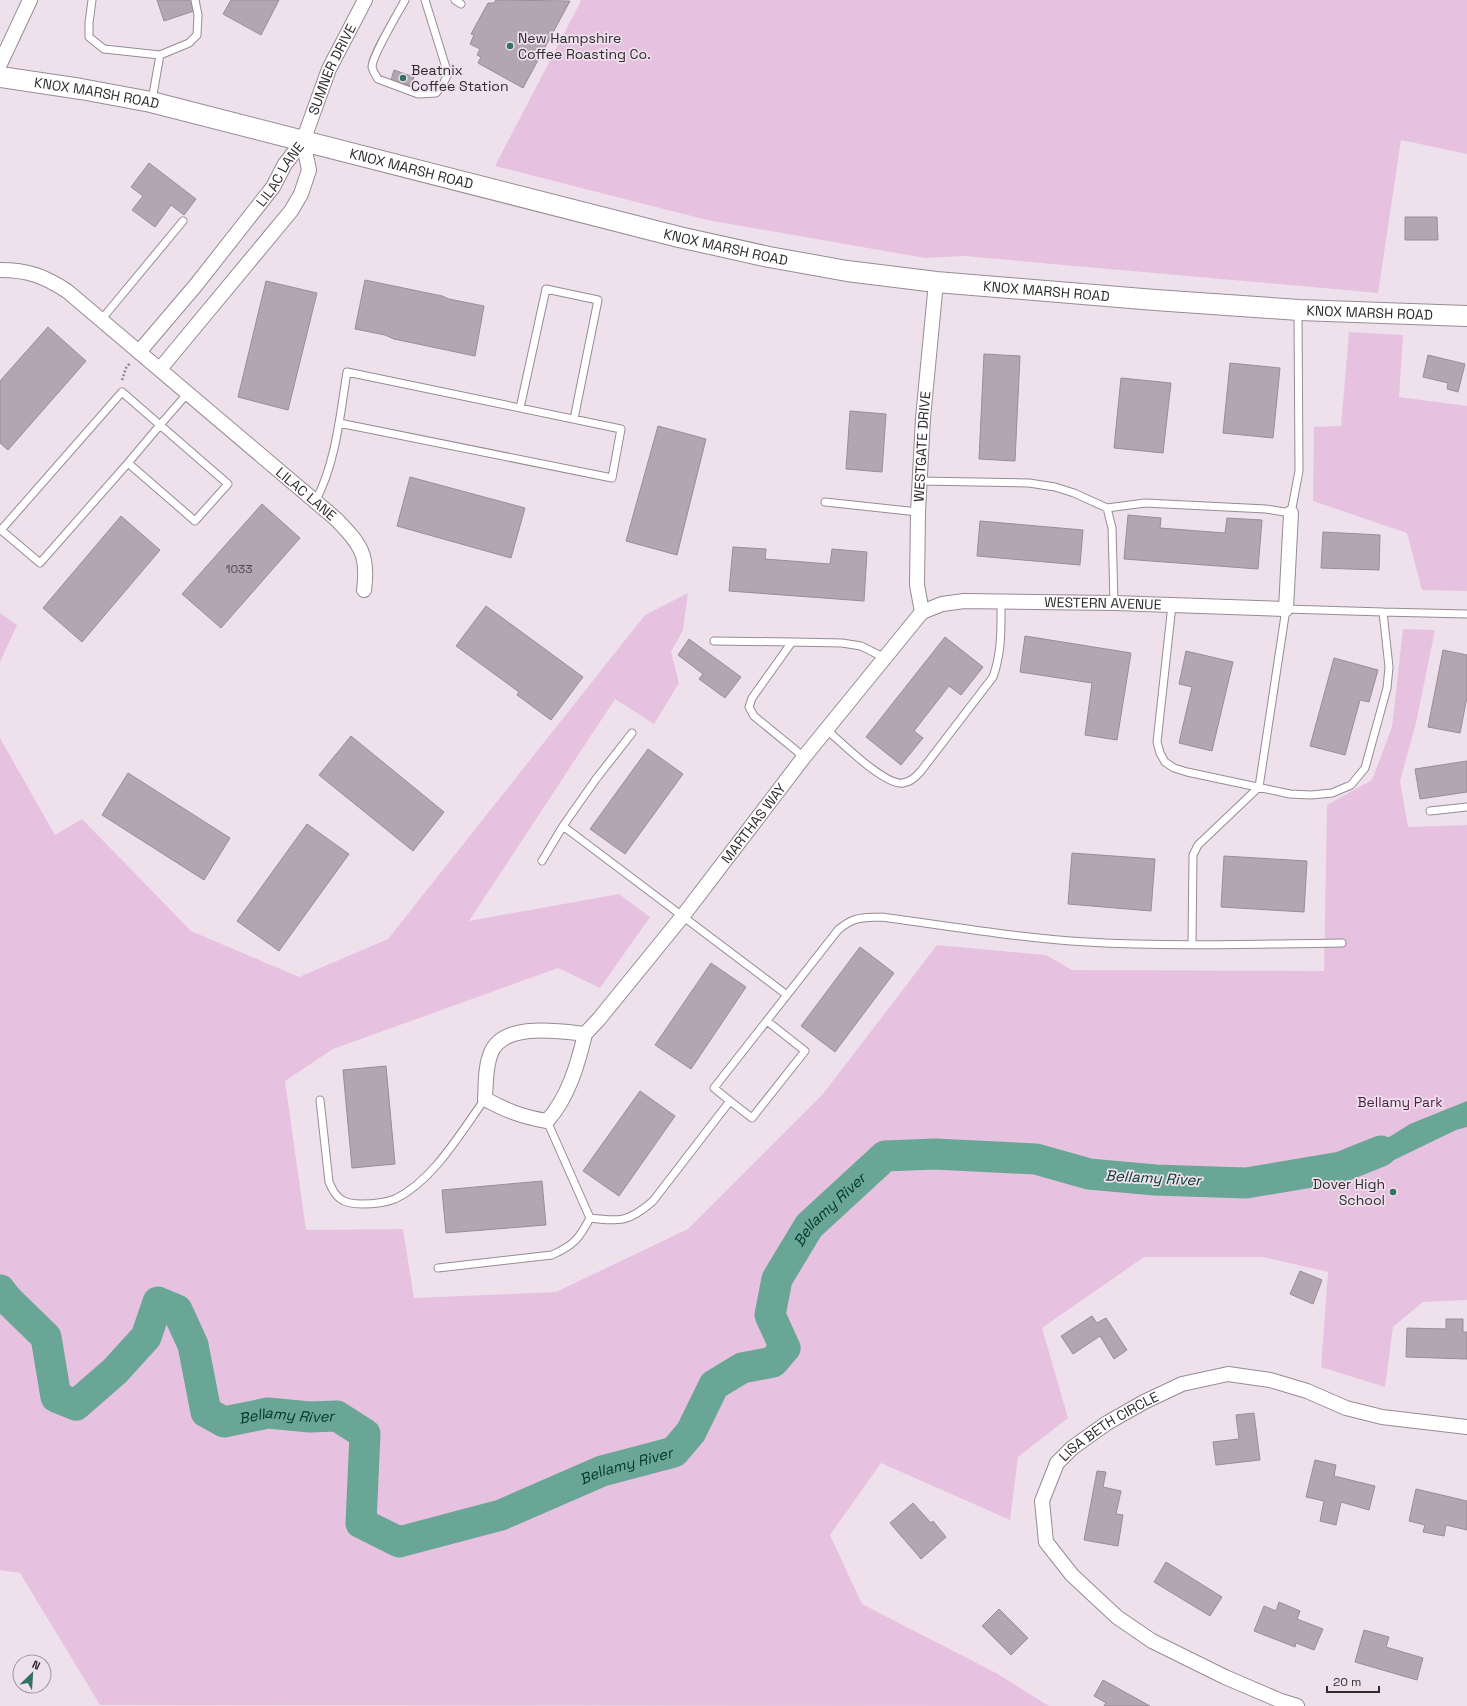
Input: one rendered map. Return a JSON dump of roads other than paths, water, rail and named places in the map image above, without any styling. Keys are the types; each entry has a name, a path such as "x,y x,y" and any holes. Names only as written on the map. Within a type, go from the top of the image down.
{"main road":[{"name":"KNOX MARSH ROAD","path":"0,77 81,89 151,102 664,233 769,258 847,271 936,282 1155,300 1298,310 1467,316"}],"street":[{"path":"0,64 17,24 30,0"},
{"name":"SUMNER DRIVE","path":"303,141 329,69 365,0"},
{"name":"LILAC LANE","path":"136,356 196,285 274,187 285,164 303,141"},
{"name":"LILAC LANE","path":"160,369 291,211 301,194 309,170 303,141"},
{"name":"LILAC LANE","path":"0,270 13,270 31,273 48,279 67,291 101,320 136,356 160,369 187,394 336,519 361,548 366,572 364,590"},
{"name":"WESTGATE DRIVE","path":"922,612 917,585 918,512 923,418 936,282"},
{"path":"1286,609 1292,513"},
{"name":"WESTERN AVENUE","path":"922,612 942,604 964,601 1114,603 1286,609"},
{"name":"MARTHAS WAY","path":"547,1121 557,1110 565,1095 585,1034 599,1019 682,917 804,757 922,612"},
{"path":"547,1121 526,1118 505,1110 485,1099 488,1063 491,1051 500,1041 513,1034 530,1030 585,1034"},
{"name":"LISA BETH CIRCLE","path":"1297,1706 1281,1701 1225,1677 1152,1641 1117,1617 1072,1575 1046,1542 1042,1501 1057,1463 1072,1448 1107,1422 1144,1402 1182,1384 1228,1374 1270,1380 1307,1390 1346,1408 1382,1418 1467,1427"}],"lane":[{"path":"92,0 89,37 104,49 160,55 189,43 197,35 198,15 195,0"},
{"path":"405,0 385,39 375,53 372,68 378,79 418,94 436,93 442,86 448,74 425,0"},
{"path":"151,102 160,55"},
{"path":"101,320 183,221"},
{"path":"520,408 546,289 598,300 574,419"},
{"path":"920,481 1029,483 1061,489 1107,508 1145,503 1266,509 1292,513 1299,471 1298,310"},
{"path":"315,502 323,488 328,474 339,423 347,372 621,429 612,478 339,423"},
{"path":"128,463 195,521 228,484 160,424 122,392 1,530 40,563 128,463 160,424 187,394"},
{"path":"825,502 918,512"},
{"path":"1107,508 1112,528 1114,603"},
{"path":"827,730 880,775 892,782 902,784 912,780 921,772 993,677 999,662 1001,648 1001,602"},
{"path":"1172,605 1157,742 1160,753 1165,762 1174,768 1187,772 1290,794 1311,795 1332,793 1352,785 1365,768 1388,681 1389,667 1383,612"},
{"path":"1192,944 1193,855 1198,845 1259,787 1286,609 1467,614"},
{"path":"714,641 842,642 861,646 885,658"},
{"path":"792,642 752,698 749,707 754,716 804,757"},
{"path":"542,861 596,779 632,733"},
{"path":"1430,811 1467,807"},
{"path":"564,826 787,996"},
{"path":"767,1021 805,1051 752,1118 714,1088 838,930 849,920 882,917 1026,937 1087,942 1192,944 1342,943"},
{"path":"320,1100 329,1182 333,1194 349,1203 375,1204 394,1199 418,1182 446,1153 485,1099"},
{"path":"590,1218 612,1221 626,1219 639,1213 652,1200 730,1101"},
{"path":"547,1121 590,1218"},
{"path":"438,1268 552,1255 569,1247 581,1235 590,1218"}],"waterway":[{"name":"Bellamy River","path":"0,1290 7,1299 46,1337 56,1397 76,1405 115,1371 146,1337 158,1302 177,1310 193,1345 206,1412 224,1422 268,1413 310,1417 337,1416 365,1434 361,1523 399,1542 501,1515 602,1471 674,1452 691,1432 714,1385 742,1368 773,1362 785,1348 770,1315 777,1279 809,1226 885,1156 935,1154 1036,1159 1089,1174 1155,1180 1246,1183 1341,1167 1381,1151"}],"place":[{"name":"New Hampshire Coffee Roasting Co.","path":"510,46"},
{"name":"Beatnix Coffee Station","path":"403,78"},
{"name":"Dover High School","path":"1393,1192"}],"park label":[{"name":"Bellamy Park","path":"1400,1102"}]}
